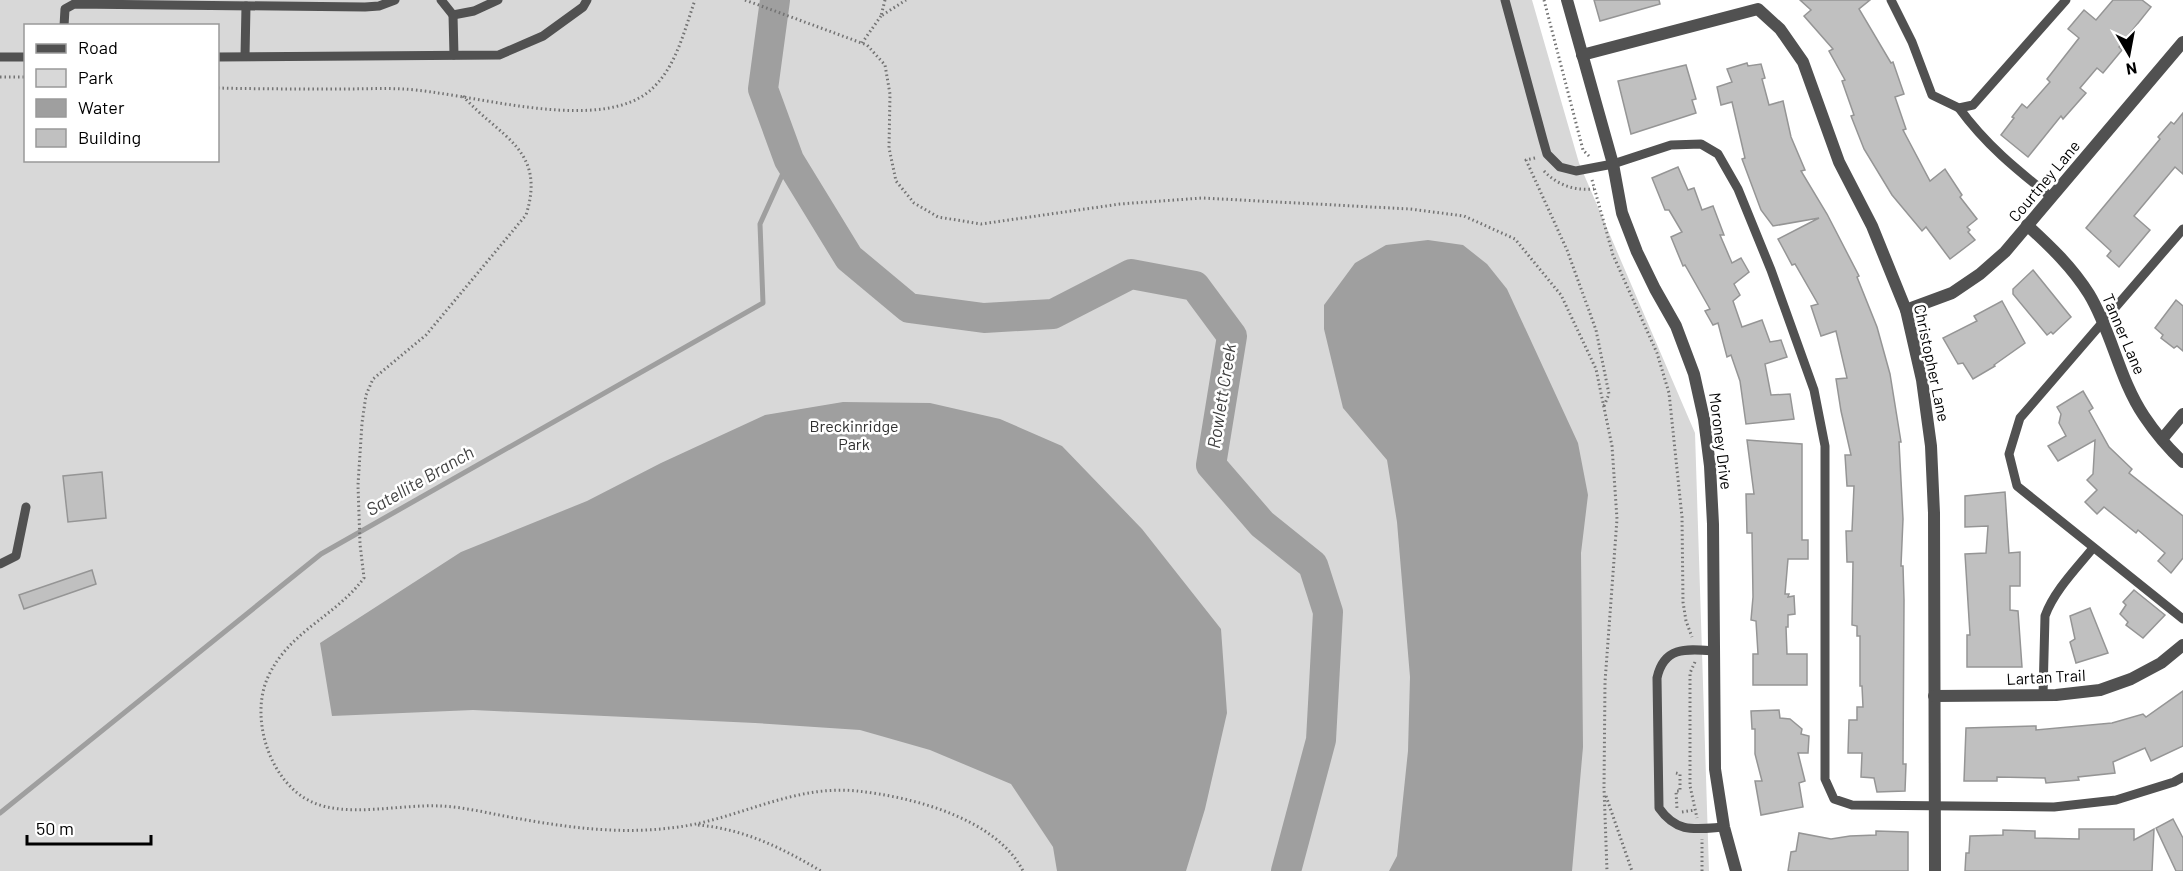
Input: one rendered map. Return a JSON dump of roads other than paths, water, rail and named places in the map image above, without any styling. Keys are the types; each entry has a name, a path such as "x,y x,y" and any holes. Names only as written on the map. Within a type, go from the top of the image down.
{"street":[{"name":"Moroney Drive","path":"1567,0 1613,164 1622,213 1650,280 1676,326 1694,374 1704,419 1710,466 1715,769 1724,827 1736,871"},
{"name":"Christopher Lane","path":"1582,55 1758,9 1780,30 1803,62 1839,162 1872,226 1906,310 1922,380 1931,446 1934,513 1935,871"},
{"name":"Courtney Lane","path":"1906,310 1952,293 1980,274 2005,252 2183,42"},
{"name":"Tanner Lane","path":"2027,225 2074,271 2090,296 2144,416 2183,462"},
{"path":"2163,438 2183,414"},
{"name":"Lartan Trail","path":"1934,696 2043,695 2100,690 2132,679 2161,663 2183,645"}],"lane":[{"path":"64,24 65,9 74,4 365,7 379,6 395,0"},
{"path":"441,0 453,15 454,55"},
{"path":"453,15 474,11 498,0"},
{"path":"219,57 499,55 543,36 583,7 587,0"},
{"path":"1505,0 1548,154 1560,167 1576,171 1590,169 1671,145 1701,144 1718,154 1738,189 1771,270 1814,390 1825,446 1825,779 1834,799 1852,805 2054,807 2116,800 2174,782 2183,777"},
{"path":"1891,0 1912,42 1932,94 1959,108 1977,133 2004,160 2051,197"},
{"path":"1959,108 1973,105 2066,0"},
{"path":"245,56 246,6"},
{"path":"0,57 24,57"},
{"path":"2183,229 2020,418 2008,454 2017,486 2183,619"},
{"path":"0,564 16,556 26,507"},
{"path":"2043,695 2045,616 2054,598 2093,548"},
{"path":"1714,651 1694,649 1677,651 1666,658 1660,667 1657,678 1659,808 1666,818 1678,826 1700,829 1724,827"}],"water":[{"path":"1428,240 1463,245 1487,264 1507,289 1578,443 1588,495 1581,553 1583,747 1572,871 1389,871 1397,856 1408,751 1410,677 1397,522 1387,460 1343,408 1324,329 1324,305 1355,263 1386,245"},
{"path":"843,402 930,403 1000,419 1062,446 1142,529 1221,629 1227,713 1205,809 1186,871 1057,871 1053,847 1011,784 930,750 860,730 473,710 332,716 320,643 461,552 587,501 661,463 765,415"}],"waterway":[{"name":"Rowlett Creek","path":"775,0 763,89 789,160 849,258 909,308 984,318 1053,314 1131,274 1195,286 1232,336 1211,465 1262,524 1313,565 1328,612 1321,740 1286,871"},
{"name":"Satellite Branch","path":"0,813 321,554 763,303 760,224 789,160"}],"park label":[{"name":"Breckinridge Park","path":"854,435"}]}
